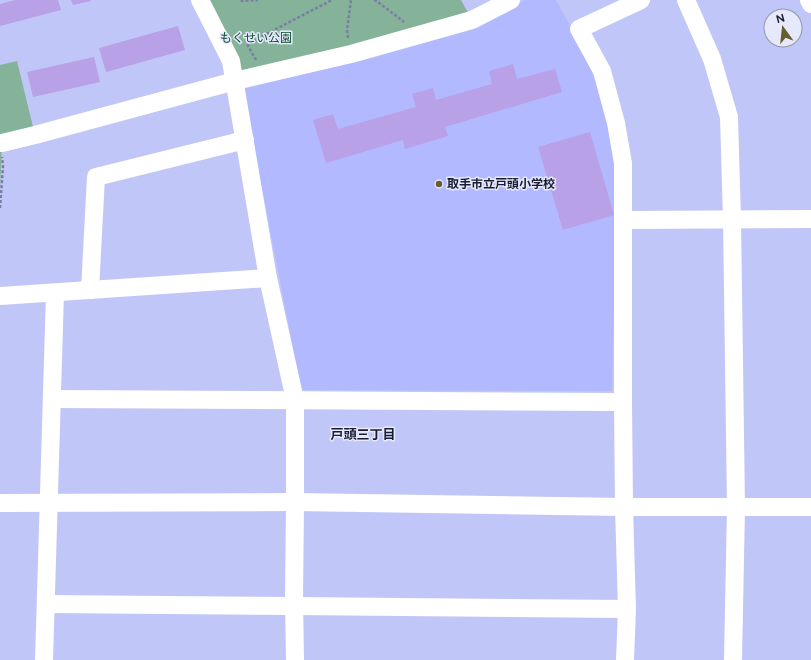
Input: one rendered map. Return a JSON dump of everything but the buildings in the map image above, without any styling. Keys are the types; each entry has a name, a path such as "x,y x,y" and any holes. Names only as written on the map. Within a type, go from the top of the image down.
{"street":[{"path":"200,0 231,61 268,278 294,400 295,660"},
{"path":"2,143 235,81 351,54 472,20 511,0"},
{"path":"625,660 627,609 624,507 622,163 616,123 602,70 579,29 642,0"},
{"path":"686,0 712,59 729,117 736,507 733,660"},
{"path":"809,0 811,4"},
{"path":"90,290 96,177 245,140"},
{"path":"623,220 811,219"},
{"path":"0,296 268,278"},
{"path":"44,660 55,293"},
{"path":"52,399 623,402"},
{"path":"0,504 295,502 624,507 811,507"},
{"path":"46,604 627,609"}],"path":[{"path":"241,0 258,0"},
{"path":"257,61 247,44 332,0"},
{"path":"351,0 347,30 351,54"},
{"path":"374,0 422,34"},
{"path":"0,208 3,166 2,143"}],"shaded area":[{"name":"取手市立戸頭小学校","path":"525,0 556,0 583,49 611,128 616,170 612,391 301,390 264,198 240,90 479,27"}],"green space":[{"name":"もくせい公園","path":"196,0 461,0 472,20 235,81"},
{"path":"17,61 35,135 2,143 0,190 0,65"}],"place":[{"name":"取手市立戸頭小学校","path":"439,184"}],"district":[{"name":"戸頭三丁目","path":"363,434"}]}
